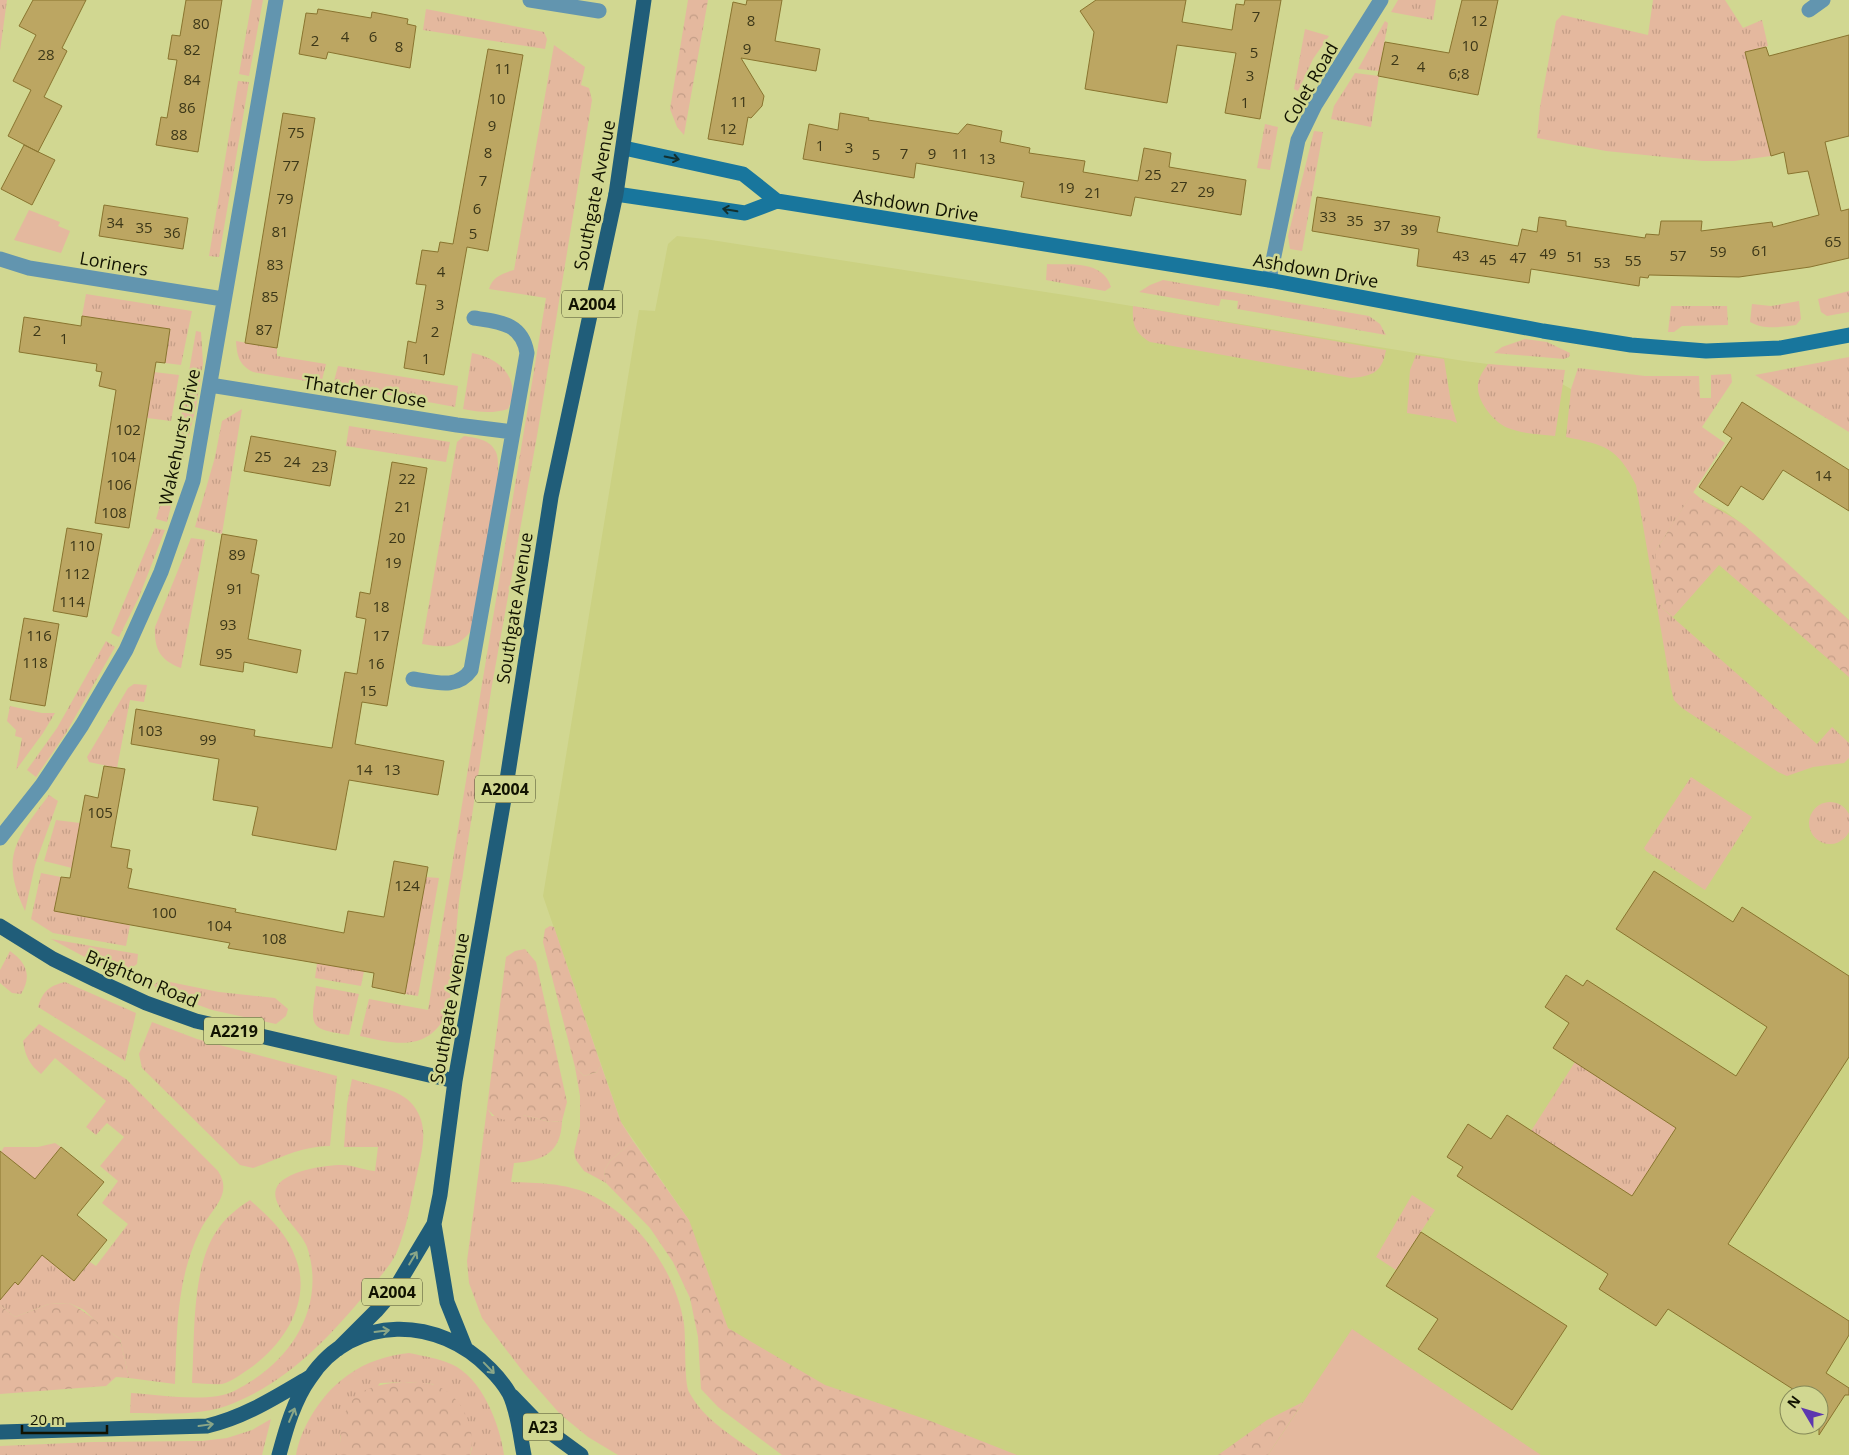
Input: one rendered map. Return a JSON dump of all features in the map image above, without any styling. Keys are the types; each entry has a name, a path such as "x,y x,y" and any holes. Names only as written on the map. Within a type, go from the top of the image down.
{"main road":[{"name":"Southgate Avenue","path":"338,1349 395,1289 434,1224 440,1195 455,1081 504,799 551,497 616,194 644,0"},
{"name":"Brighton Road","path":"0,926 53,959 96,980 146,1003 196,1021 455,1081"},
{"name":"Southgate Avenue","path":"434,1224 447,1302 465,1347"},
{"path":"0,1432 207,1426 231,1420 310,1377 338,1349 356,1337 394,1329 436,1334 465,1347 488,1367 509,1393 519,1425 524,1455"},
{"path":"279,1455 288,1424 310,1377"},
{"name":"A23","path":"509,1393 540,1425 581,1455"}],"street":[{"name":"Wakehurst Drive","path":"0,838 42,785 82,725 126,650 143,614 178,528 193,481 276,0"},
{"path":"530,0 599,10"},
{"name":"Colet Road","path":"1269,280 1298,140 1315,105 1381,0"},
{"path":"1809,10 1823,0"},
{"name":"Ashdown Drive","path":"624,148 743,174 776,200 1269,280 1543,332 1631,345 1706,351 1780,348 1849,334"},
{"path":"616,194 745,213 776,200"},
{"name":"Loriners","path":"0,259 28,268 223,299"},
{"path":"413,679 446,684 457,683 465,679 471,670 514,432 527,353 525,342 512,327 503,322 474,318"},
{"name":"Thatcher Close","path":"210,385 457,425 514,432"}],"shaded area":[{"path":"677,236 1065,295 1464,361 1537,370 1571,389 1700,499 1725,511 1745,526 1849,620 1849,1455 843,1455 717,1364 689,1220 621,1122 543,896 639,310 655,311 668,244"}],"green space":[{"path":"0,0 7,0 0,51"},
{"path":"252,0 263,0 249,76 239,74"},
{"path":"688,0 708,0 684,135 677,127 670,109"},
{"path":"1398,0 1436,0 1433,20 1391,12"},
{"path":"1653,0 1725,0 1743,28 1762,20 1768,46 1745,52 1771,156 1734,161 1703,161 1606,151 1537,138 1540,107 1556,21 1562,15 1648,35"},
{"path":"426,9 544,32 547,39 545,49 423,30"},
{"path":"1385,21 1388,23 1379,71 1358,69"},
{"path":"1305,29 1329,36 1313,59 1298,91 1294,89"},
{"path":"554,45 585,67 581,85 589,88 592,100 537,436 492,685 459,900 449,1010 441,1024 422,1039 412,1042 388,1042 360,1036 369,999 428,1010 546,298 489,289 495,279 502,274 514,270"},
{"path":"1355,73 1379,76 1371,127 1331,119 1334,106"},
{"path":"238,81 249,82 219,257 209,256"},
{"path":"1265,124 1278,127 1270,170 1257,168"},
{"path":"1314,131 1323,132 1302,251 1290,249 1288,236"},
{"path":"29,210 60,222 58,226 70,231 61,253 14,240"},
{"path":"1047,264 1093,268 1107,278 1111,287 1105,291 1046,280"},
{"path":"1163,280 1369,316 1380,324 1386,335 1237,309 1238,301 1221,299 1219,306 1139,292"},
{"path":"1849,291 1849,312 1827,316 1821,312 1818,299"},
{"path":"86,294 192,311 181,365 165,363 170,329 82,316"},
{"path":"1799,301 1801,319 1796,325 1766,327 1750,322 1752,304 1771,306"},
{"path":"1133,306 1386,350 1382,364 1375,372 1351,378 1150,342 1140,335 1135,327"},
{"path":"1671,306 1727,306 1728,325 1682,326 1674,332 1668,332"},
{"path":"196,331 201,332 203,364 196,407 167,522 156,519 174,458"},
{"path":"1525,339 1547,342 1570,353 1569,357 1564,359 1494,353 1502,347"},
{"path":"236,341 277,348 277,356 326,364 322,380 318,383 253,372 240,360"},
{"path":"472,353 492,360 506,372 512,389 512,398 508,409 486,412 463,409"},
{"path":"1416,355 1444,359 1451,403 1457,423 1450,420 1407,413 1410,370"},
{"path":"1849,357 1849,432 1755,375"},
{"path":"1488,364 1565,370 1555,436 1514,430 1503,426 1493,417 1481,401 1478,389 1479,379"},
{"path":"338,366 458,386 455,407 336,385 334,381"},
{"path":"1578,368 1645,376 1699,376 1700,398 1711,398 1711,375 1731,374 1732,382 1702,427 1725,443 1656,550 1662,608 1817,744 1832,727 1849,743 1849,758 1844,763 1813,767 1787,776 1778,772 1682,708 1674,700 1636,485 1616,455 1600,446 1566,437 1571,389"},
{"path":"154,372 179,375 171,421 147,418"},
{"path":"242,409 222,534 195,527 215,457 222,421"},
{"path":"349,426 450,442 446,462 346,446"},
{"path":"464,436 490,444 496,452 498,465 495,509 474,627 462,640 451,646 422,644 457,442"},
{"path":"1693,492 1745,526 1849,620 1849,677 1719,565 1673,617 1662,608 1656,574 1656,550"},
{"path":"155,528 165,530 139,597 119,637 111,633"},
{"path":"191,538 205,540 181,668 168,661 160,653 157,648 155,627"},
{"path":"106,641 115,647 66,733 36,777 27,770 57,728"},
{"path":"134,684 147,685 144,702 130,700 117,768 89,762 87,757 128,688"},
{"path":"10,706 42,713 55,713 16,770 22,738 15,736 16,730 7,721"},
{"path":"1691,777 1752,817 1705,890 1644,848"},
{"path":"49,795 58,801 35,865 25,911 17,893 13,877 15,850 27,825"},
{"path":"1830,802 1845,808 1851,823 1845,838 1830,844 1815,838 1809,823 1815,808"},
{"path":"56,820 80,823 72,868 44,861"},
{"path":"41,873 61,877 54,911 130,925 126,946 53,933 31,919"},
{"path":"426,877 439,878 418,996 405,994"},
{"path":"550,926 554,927 601,1065 597,1072 584,1076 575,1067 543,942 545,929"},
{"path":"51,939 138,954 137,964 126,972 109,970"},
{"path":"525,949 536,962 567,1102 562,1121 550,1122 523,1115 519,1121 505,1120 497,1118 487,1108 506,957 515,951"},
{"path":"10,951 20,960 26,970 26,981 21,994 12,993 0,983 0,970"},
{"path":"317,963 364,971 361,986 315,978"},
{"path":"160,980 219,992 275,998 288,1009 286,1016 276,1024 212,1010 157,990 154,985"},
{"path":"65,982 136,1013 125,1061 38,1007 47,990"},
{"path":"316,986 359,994 349,1035 325,1030 315,1023 313,1010"},
{"path":"152,1022 197,1039 337,1076 330,1146 308,1148 253,1168 240,1165 142,1068 139,1054"},
{"path":"39,1024 126,1079 218,1171 222,1180 222,1195 200,1231 186,1268 179,1306 175,1384 129,1378 120,1339 101,1326 84,1310 69,1303 49,1304 15,1317 0,1305 0,1300 15,1282 18,1284 42,1255 74,1281 90,1262 96,1266 128,1224 102,1203 118,1181 100,1166 124,1137 107,1123 96,1135 86,1127 106,1101 55,1058 41,1074 31,1064 23,1041"},
{"path":"1575,1062 1676,1128 1632,1196 1531,1131"},
{"path":"601,1065 621,1122 633,1141 610,1161 604,1171 606,1183 584,1171 576,1160 574,1152 580,1126 580,1096 575,1067 584,1076 597,1072"},
{"path":"352,1079 385,1088 401,1095 413,1105 422,1122 422,1147 411,1204 400,1244 390,1264 323,1341 290,1370 254,1394 222,1407 196,1412 130,1413 131,1393 197,1398 223,1395 241,1388 269,1368 283,1355 294,1340 303,1323 309,1305 312,1267 304,1240 277,1203 276,1189 280,1183 295,1173 315,1168 346,1165 375,1171 378,1147 344,1147 347,1104"},
{"path":"487,1108 492,1116 523,1115 550,1122 562,1121 561,1132 554,1148 542,1157 534,1160 514,1163 511,1182 551,1184 580,1190 607,1204 638,1232 652,1248 663,1266 680,1304 684,1324 686,1380 689,1392 695,1402 711,1419 759,1455 618,1455 588,1437 560,1414 524,1373 482,1318 469,1283 467,1261"},
{"path":"633,1141 689,1220 728,1328 825,1385 928,1420 1017,1455 782,1455 718,1407 701,1389 698,1337 690,1298 673,1262 650,1228 606,1183 604,1171 610,1161"},
{"path":"55,1143 61,1147 35,1179 1,1152 4,1147 38,1147"},
{"path":"1412,1195 1435,1210 1396,1270 1376,1257"},
{"path":"250,1200 277,1226 288,1241 296,1259 300,1275 300,1291 297,1306 292,1321 283,1335 262,1359 249,1369 222,1384 192,1383 194,1325 202,1265 219,1227 231,1214"},
{"path":"69,1303 120,1339 129,1378 116,1377 106,1386 0,1394 0,1305 15,1317 49,1304"},
{"path":"1352,1329 1541,1455 1268,1455"},
{"path":"409,1353 451,1364 462,1370 472,1379 494,1416 504,1455 470,1455 472,1448 433,1384 404,1382 380,1383 340,1436 340,1455 296,1455 303,1433 314,1410 339,1382 355,1370 370,1363 385,1357"},
{"path":"404,1382 431,1384 450,1394 458,1402 469,1423 472,1444 470,1455 340,1455 343,1422 346,1410 352,1400 360,1393 372,1388"},
{"path":"1303,1402 1268,1455 1218,1455 1267,1420"},
{"path":"271,1419 262,1455 0,1455 0,1446 93,1442 202,1441 227,1438 252,1430"}],"building":[{"path":"33,0 86,0 62,48 67,51 44,97 62,106 38,152 8,136 31,90 13,81 36,35 19,26"},
{"path":"186,0 222,0 198,152 156,145 161,117 167,118 177,60 168,59 172,35 180,36"},
{"path":"747,0 782,0 775,41 820,49 816,71 741,58 764,96 762,106 751,118 748,117 743,145 708,139 733,2 746,5"},
{"path":"1096,0 1186,0 1182,22 1232,30 1236,4 1244,5 1245,0 1281,0 1260,119 1225,113 1236,53 1177,45 1167,103 1085,89 1094,32 1080,11"},
{"path":"1462,0 1498,0 1478,95 1378,76 1385,42 1449,53"},
{"path":"318,9 371,18 372,12 408,19 407,24 416,26 410,68 328,52 326,59 299,54 306,13 317,14"},
{"path":"1849,35 1849,136 1825,142 1841,211 1849,209 1849,258 1810,267 1739,277 1649,275 1648,278 1640,277 1639,286 1531,269 1529,283 1417,266 1419,249 1312,231 1317,197 1440,217 1437,232 1518,246 1522,229 1537,232 1539,217 1566,221 1566,226 1645,238 1646,234 1659,235 1661,221 1702,221 1701,231 1772,222 1773,227 1819,215 1808,171 1788,174 1784,152 1771,156 1745,52 1766,47 1769,56"},
{"path":"488,49 523,55 488,251 467,247 444,375 404,368 408,341 416,343 426,285 416,284 422,250 438,252 440,242 453,244"},
{"path":"283,113 315,118 277,348 245,343"},
{"path":"840,113 869,118 868,120 958,134 967,124 1002,131 1000,142 1030,148 1029,153 1085,161 1083,172 1138,181 1144,148 1171,153 1169,167 1246,180 1241,215 1135,197 1131,216 1021,197 1024,182 916,163 914,178 803,159 809,124 838,130"},
{"path":"24,145 55,160 32,205 1,189"},
{"path":"104,205 188,218 183,249 99,236"},
{"path":"82,316 170,329 165,363 156,362 129,528 95,523 116,390 99,386 102,372 96,371 97,364 19,352 24,317 81,326"},
{"path":"1742,402 1849,470 1849,511 1783,470 1763,500 1741,486 1728,506 1699,487 1732,438 1723,432"},
{"path":"251,436 336,451 330,486 244,471"},
{"path":"392,462 427,468 387,706 362,702 355,744 444,761 438,795 349,780 336,850 252,835 258,807 213,800 219,759 131,744 136,709 255,730 254,736 332,748 345,672 357,674 366,619 356,617 360,592 370,594"},
{"path":"67,528 102,534 87,617 53,611"},
{"path":"222,534 257,540 251,573 259,575 248,639 301,650 297,673 244,662 243,672 200,665"},
{"path":"24,618 59,624 45,706 10,700"},
{"path":"104,766 125,769 111,847 130,850 127,868 132,869 128,888 236,909 235,912 344,933 348,911 384,917 394,861 428,867 405,994 372,987 374,973 228,948 230,943 54,911 61,877 70,878 85,795 98,798"},
{"path":"1654,871 1733,922 1742,907 1849,976 1849,1057 1728,1244 1849,1321 1849,1335 1826,1373 1849,1388 1849,1395 1845,1395 1829,1420 1829,1385 1786,1385 1668,1309 1656,1326 1599,1289 1608,1274 1457,1176 1463,1167 1447,1157 1468,1124 1491,1139 1507,1115 1632,1196 1676,1128 1553,1048 1569,1023 1545,1007 1566,975 1583,986 1587,980 1736,1076 1767,1027 1616,929"},
{"path":"61,1147 104,1182 77,1215 107,1240 74,1281 42,1255 18,1285 15,1282 0,1300 0,1151 35,1179"},
{"path":"1421,1232 1567,1326 1512,1410 1418,1349 1438,1319 1386,1286"}]}
